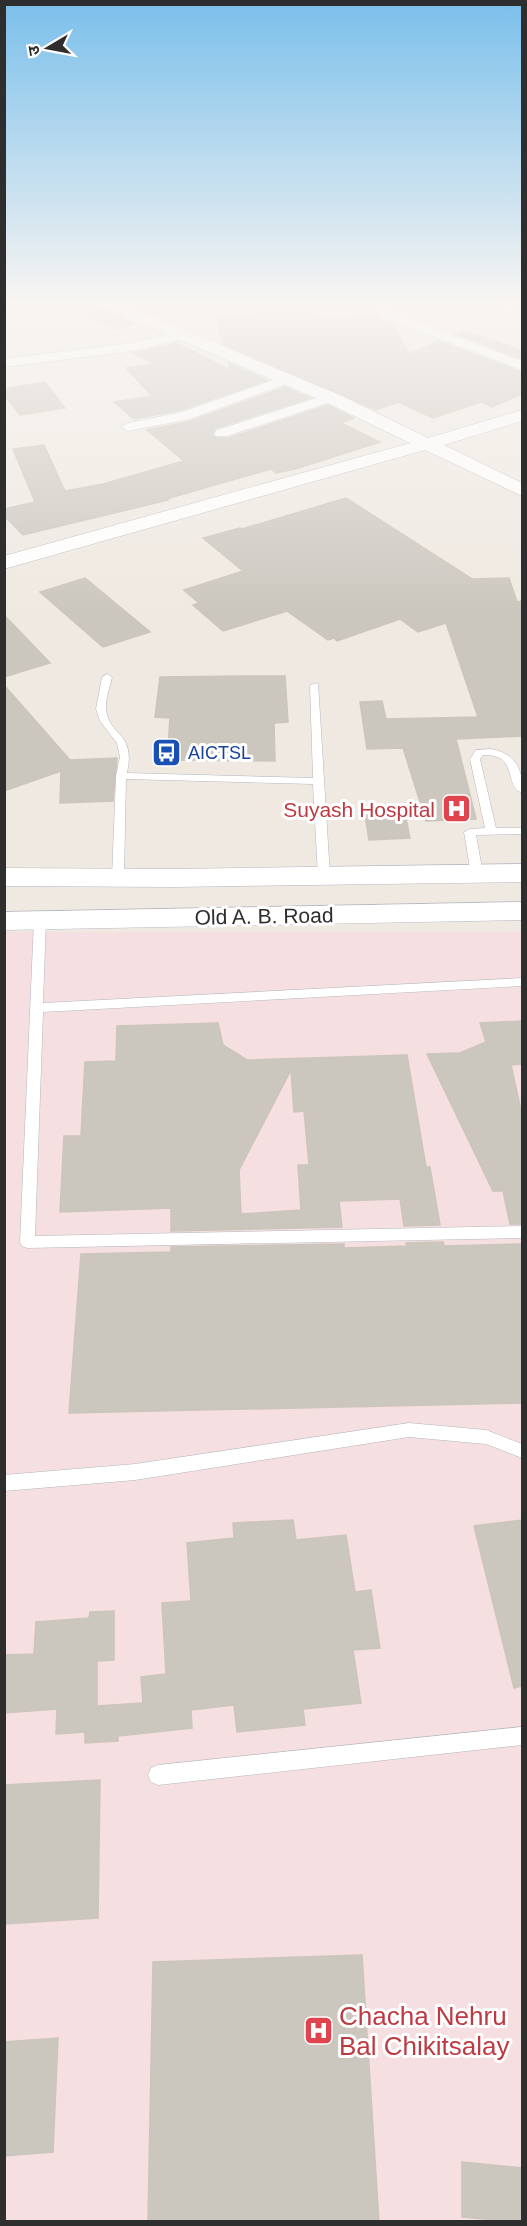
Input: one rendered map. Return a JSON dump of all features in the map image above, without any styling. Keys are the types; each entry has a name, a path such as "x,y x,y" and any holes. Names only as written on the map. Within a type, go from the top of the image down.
{"street":[{"path":"128,427 185,416 210,407"},
{"path":"222,433 302,407"},
{"path":"348,407 522,490"},
{"path":"4,563 427,444 522,414"},
{"name":"Old A. B. Road","path":"4,877 522,873"},
{"name":"Old A. B. Road","path":"4,921 522,910"}],"lane":[{"path":"107,677 101,709 105,721 122,743 125,757 121,776 118,877"},
{"path":"315,685 324,876"},
{"path":"491,831 475,759 480,752 492,751 502,753 507,757 512,762 522,790"},
{"path":"121,776 318,781"},
{"path":"477,874 470,832 522,831"},
{"path":"40,920 27,1242 522,1232"},
{"path":"36,1008 522,982"},
{"path":"4,1483 135,1472 409,1430 486,1437 522,1451"},
{"path":"158,1775 522,1736"}],"shaded area":[{"path":"4,932 522,932 522,2221 5,2221"}],"building":[{"path":"14,407 65,408 20,415"},
{"path":"120,407 190,407 181,410 134,419"},
{"path":"230,407 282,407 216,428 212,435 217,438 228,438 322,407 332,407 354,418 341,423 380,442 295,469 276,473 271,469 166,499 168,500 23,535 4,516 4,509 35,502 13,449 44,445 65,491 103,484 184,461 147,430 191,421"},
{"path":"369,407 385,407 376,410"},
{"path":"409,407 466,407 433,418"},
{"path":"346,498 472,579 509,578 517,602 522,601 522,736 456,739 476,819 426,821 403,748 367,749 360,702 382,701 386,719 478,717 446,623 418,632 400,619 337,641 334,638 328,640 287,611 223,631 193,605 199,603 184,590 243,571 203,538 242,529"},
{"path":"85,578 150,632 103,647 40,592"},
{"path":"4,615 50,663 4,677"},
{"path":"285,676 288,722 274,723 275,761 167,760 170,718 155,717 160,677"},
{"path":"4,685 70,760 117,758 113,801 60,803 61,771 4,791"},
{"path":"405,814 410,838 369,840 365,815"},
{"path":"522,1021 522,1064 511,1065 522,1115 522,1224 510,1224 503,1191 493,1191 427,1054 460,1053 486,1042 480,1023"},
{"path":"218,1023 223,1045 247,1060 407,1055 426,1167 430,1167 440,1225 404,1226 400,1199 339,1201 342,1227 171,1231 171,1208 60,1212 64,1136 81,1136 85,1062 116,1061 117,1026","holes":["291,1070 294,1112 304,1111 309,1165 298,1165 301,1210 241,1214 239,1170"]},
{"path":"443,1242 444,1246 522,1244 522,1403 69,1413 81,1254 171,1252 171,1247 344,1244 344,1248 407,1246 406,1243"},
{"path":"293,1520 296,1540 346,1535 355,1592 371,1590 380,1648 353,1650 361,1703 303,1709 305,1725 237,1732 234,1705 191,1710 192,1728 118,1736 118,1741 85,1743 85,1732 56,1734 57,1709 4,1713 4,1655 34,1654 36,1622 89,1618 90,1612 114,1611 114,1660 97,1661 97,1706 143,1703 141,1677 166,1674 162,1603 191,1601 187,1543 234,1538 233,1523"},
{"path":"522,1520 522,1686 514,1688 474,1526"},
{"path":"100,1780 98,1918 4,1924 4,1785"},
{"path":"362,1955 379,2222 148,2222 153,1962"},
{"path":"58,2038 53,2152 4,2156 4,2042"},
{"path":"462,2162 522,2168 522,2222 462,2217"}],"place":[{"name":"AICTSL","path":"167,753"},
{"name":"Suyash Hospital","path":"456,809"},
{"name":"Chacha Nehru Bal Chikitsalay","path":"318,2031"}]}
